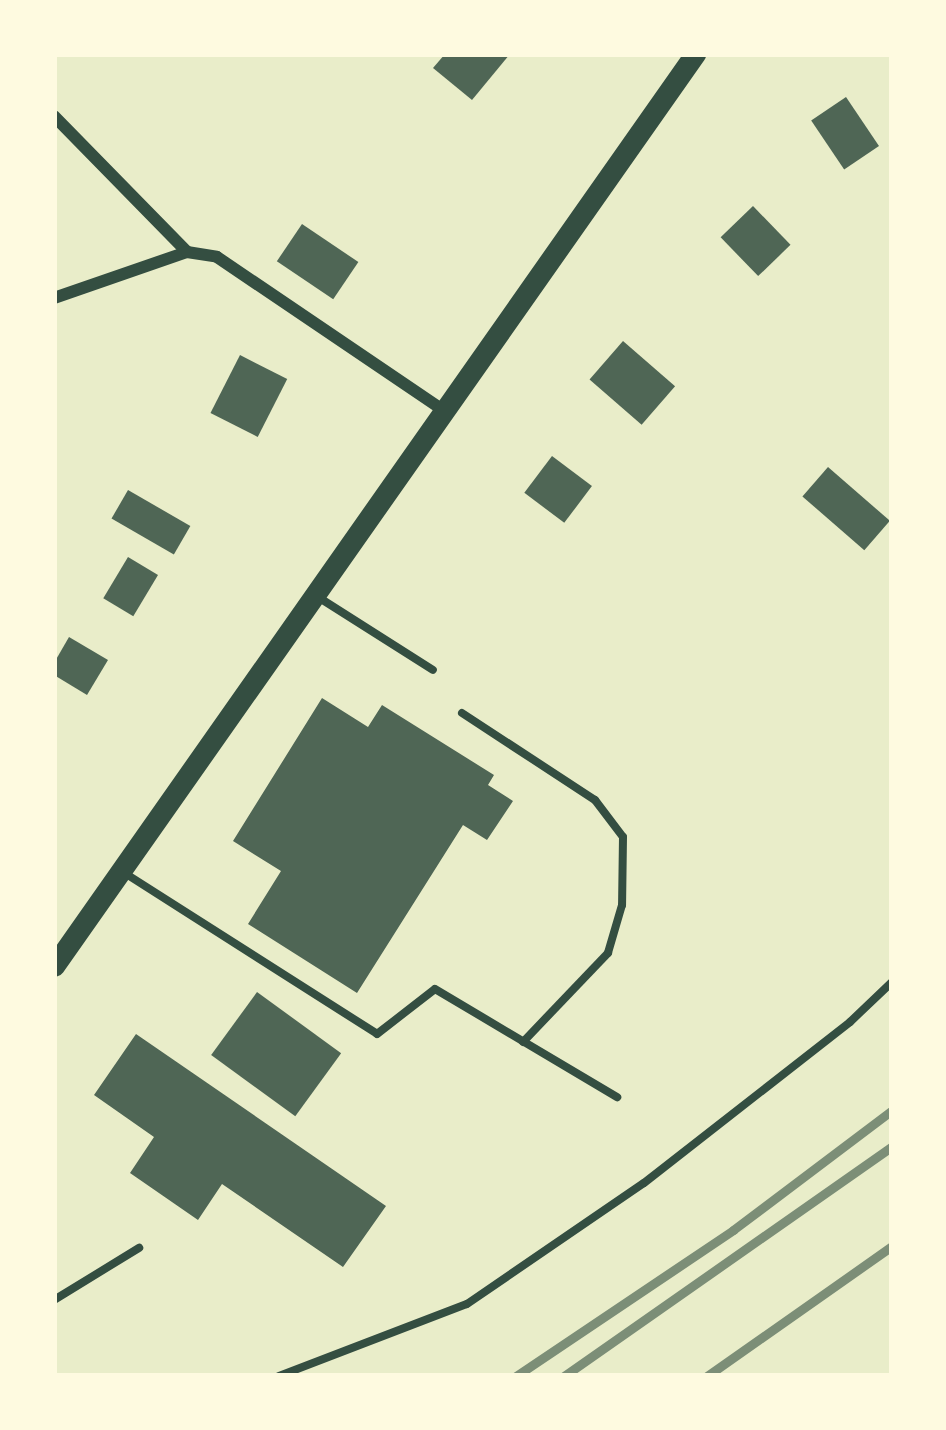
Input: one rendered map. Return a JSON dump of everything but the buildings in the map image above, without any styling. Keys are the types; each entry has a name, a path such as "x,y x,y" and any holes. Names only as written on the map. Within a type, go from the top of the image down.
{"main road":[{"path":"54,966 695,54"}],"street":[{"path":"54,116 187,252"},
{"path":"54,298 187,252 217,257 447,413"}],"lane":[{"path":"317,596 433,670"},
{"path":"462,712 595,800 623,837 622,905 608,953 524,1042"},
{"path":"122,871 376,1034 435,989 617,1097"},
{"path":"279,1376 467,1304 644,1183 850,1022 892,982"},
{"path":"54,1300 139,1248"}],"railway":[{"path":"516,1376 733,1230 892,1110"},
{"path":"564,1376 892,1146"},
{"path":"707,1376 892,1246"}]}
